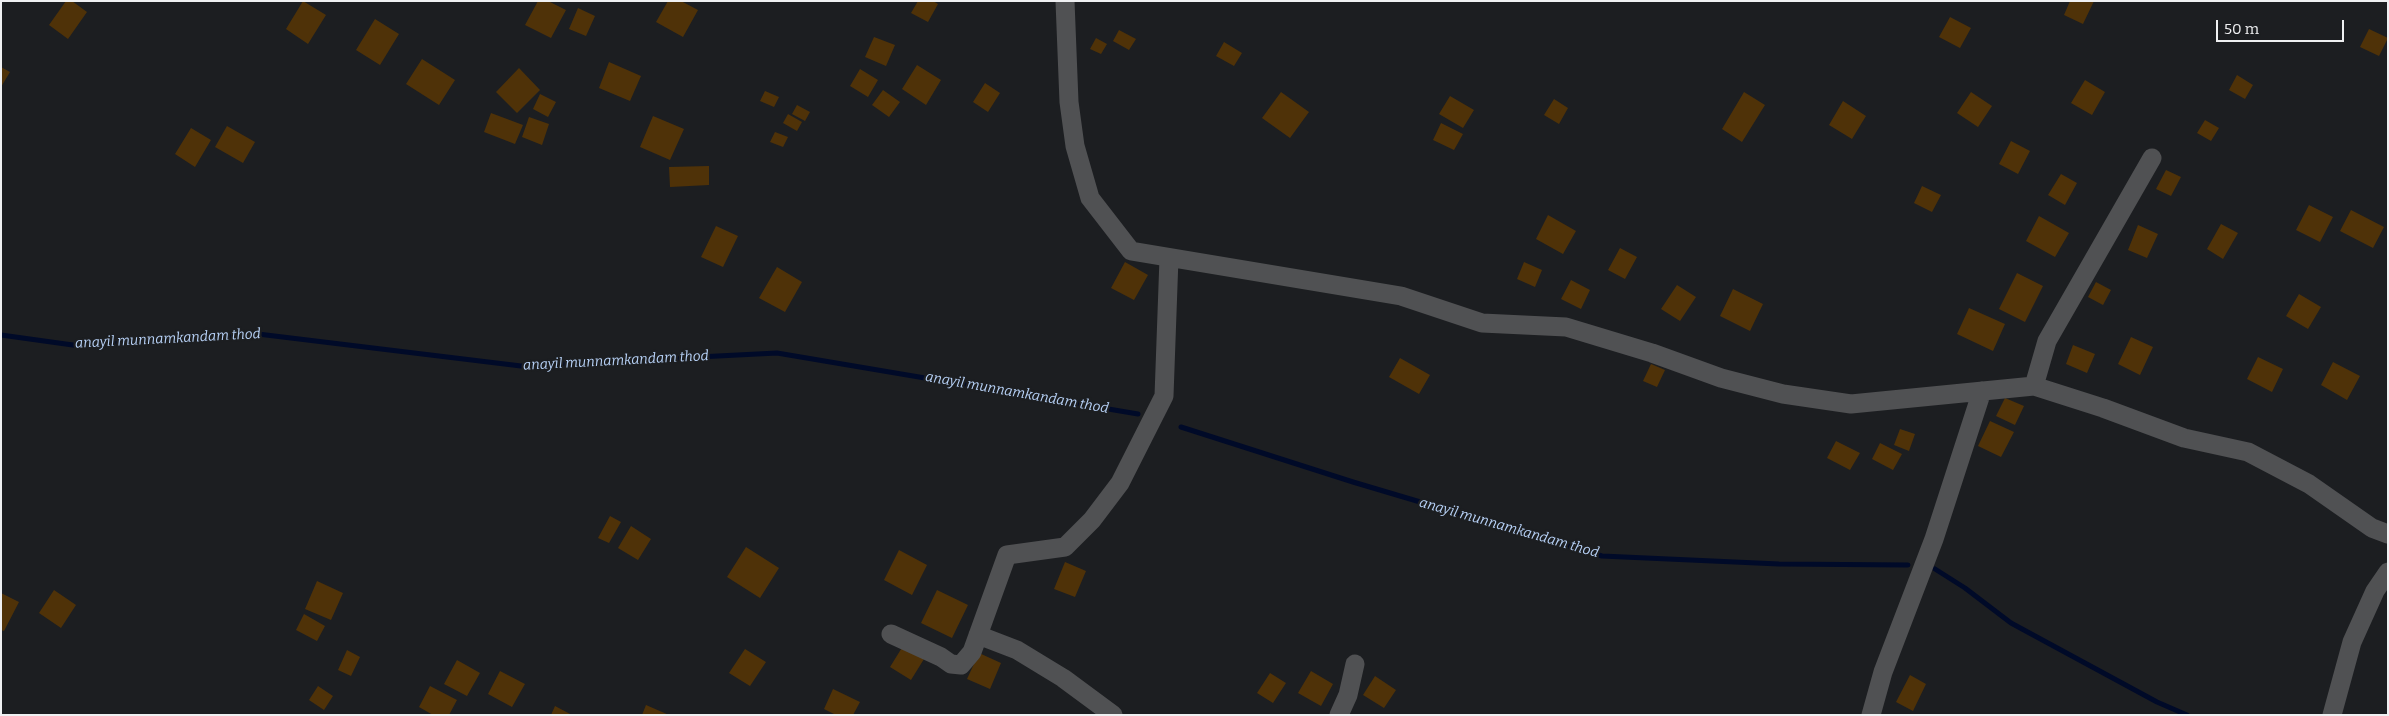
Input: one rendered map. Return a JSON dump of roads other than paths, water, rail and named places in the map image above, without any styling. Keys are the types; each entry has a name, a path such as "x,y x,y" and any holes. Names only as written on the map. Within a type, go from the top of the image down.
{"street":[{"path":"1066,1 1069,50 1069,102 1075,146 1090,198 1131,251 1401,296 1482,323 1566,328 1652,353 1722,378 1783,394 1851,404 2034,386 2103,408 2184,438 2248,452 2309,484 2372,528 2388,534"},
{"path":"2034,386 2047,341 2152,158"},
{"path":"891,634 941,656 951,664 961,665 972,652 1007,555 1066,547 1092,520 1120,484 1164,396 1169,258"},
{"path":"1871,715 1883,672 1934,539 1982,391"},
{"path":"2332,715 2352,642 2375,591 2388,572"},
{"path":"978,635 1018,650 1063,678 1113,715"},
{"path":"1339,715 1348,695 1354,664"}],"waterway":[{"name":"anayil munnamkandam thod","path":"1,335 80,346 258,334 521,366 777,353 1138,414"},
{"name":"anayil munnamkandam thod","path":"1181,427 1353,482 1602,556 1779,564 1908,565"},
{"name":"anayil munnamkandam thod","path":"1935,569 1965,588 2011,623 2157,702 2187,715"}]}
